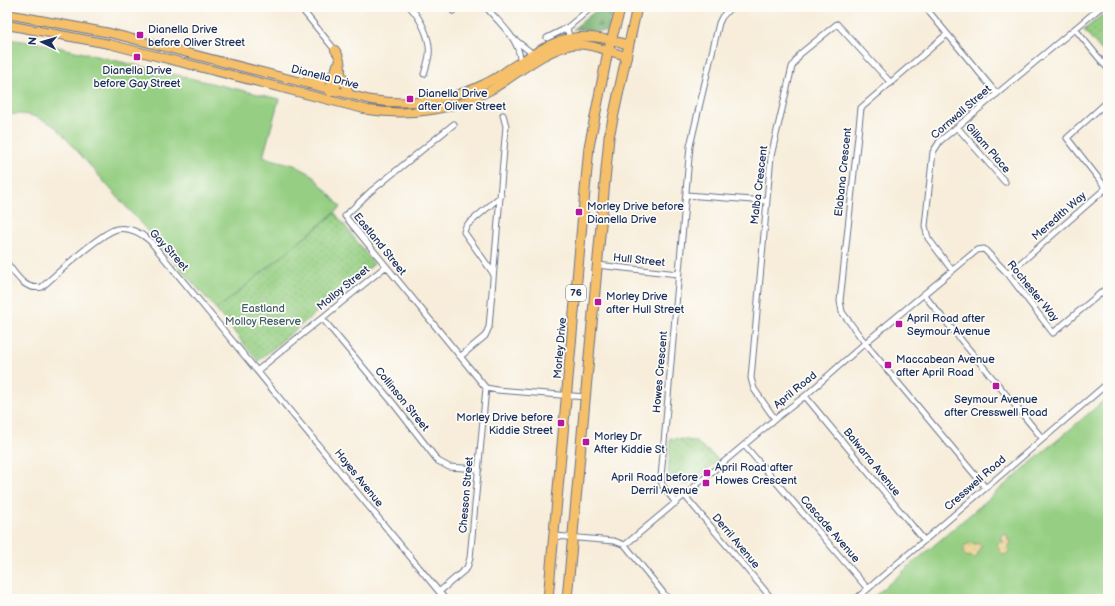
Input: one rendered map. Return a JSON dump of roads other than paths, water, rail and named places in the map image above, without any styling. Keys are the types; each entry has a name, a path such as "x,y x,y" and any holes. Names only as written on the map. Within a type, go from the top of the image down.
{"highway":[{"name":"Morley Drive","path":"548,599 568,395 589,147 608,51 621,7"},
{"name":"76","path":"567,599 609,137 637,7"}],"main road":[{"name":"Dianella Drive","path":"7,14 110,34 299,82 382,101 417,102 457,95 485,84 533,54 571,41 627,56"},
{"name":"Dianella Drive","path":"7,25 108,44 368,110 394,113 426,111 449,106 488,92 552,51 581,36 612,40 629,45"},
{"path":"334,50 338,71 349,94"},
{"path":"299,82 321,81 338,71"},
{"path":"338,71 331,85 332,90 348,105"},
{"path":"310,95 326,94 332,90"}],"street":[{"path":"300,7 334,50"},
{"path":"410,7 419,17 426,34 429,54 424,74"},
{"path":"453,11 458,7"},
{"path":"486,7 512,38 518,48 520,62"},
{"path":"547,38 567,28 592,7"},
{"name":"Howes Crescent","path":"676,503 662,485 660,477 690,146 719,23 722,16 731,7"},
{"path":"925,7 997,94"},
{"name":"Cornwall Street","path":"952,270 928,238 925,226 932,152 940,141 1101,7"},
{"name":"Malba Crescent","path":"775,419 754,389 751,378 771,156 792,67 800,54 837,24 891,83"},
{"path":"567,28 571,41"},
{"path":"1074,29 1108,69"},
{"name":"Elabana Crescent","path":"947,34 861,108 840,301 842,312 865,343 985,487"},
{"path":"512,38 533,54"},
{"name":"Meredith Way","path":"1008,274 1106,188 1067,138 1108,101"},
{"path":"461,356 485,336 489,327 506,126 503,115"},
{"name":"Eastland Street","path":"454,124 370,192 345,216 385,267 461,356 486,388"},
{"name":"Gillam Place","path":"957,127 1005,182"},
{"path":"686,195 766,201"},
{"path":"493,273 464,232 466,226 501,196"},
{"name":"Gay Street","path":"7,263 23,283 29,287 42,287 106,233 123,229 142,234 150,241 258,370"},
{"name":"Rochester Way","path":"978,250 984,249 1008,274 1053,333 1108,287"},
{"name":"April Road","path":"624,545 745,446 775,419 805,396 865,343 978,250"},
{"name":"Hull Street","path":"597,265 678,274"},
{"name":"Molloy Street","path":"258,370 385,267"},
{"path":"924,295 1042,438"},
{"name":"Collinson Street","path":"322,318 393,403 438,461 449,467 478,469"},
{"name":"Hayes Avenue","path":"258,370 446,599"},
{"name":"Cresswell Road","path":"856,599 1108,383"},
{"path":"486,388 586,397"},
{"name":"Chesson Street","path":"440,592 466,568 469,563 486,388"},
{"name":"Balwarra Avenue","path":"805,396 924,540"},
{"name":"Cascade Avenue","path":"745,446 868,589"},
{"name":"Derril Avenue","path":"685,496 772,599"},
{"path":"555,536 614,541 624,545 668,599"}],"place":[{"name":"Dianella Drive before Oliver Street","path":"140,35"},
{"name":"Dianella Drive before Gay Street","path":"137,57"},
{"name":"Dianella Drive after Oliver Street","path":"410,99"},
{"name":"Morley Drive before Dianella Drive","path":"579,212"},
{"name":"Morley Drive after Hull Street","path":"598,302"},
{"name":"April Road after Seymour Avenue","path":"899,324"},
{"name":"Maccabean Avenue after April Road","path":"888,365"},
{"name":"Seymour Avenue after Cresswell Road","path":"996,386"},
{"name":"Morley Drive before Kiddie Street","path":"561,423"},
{"name":"Morley Dr After Kiddie St","path":"586,442"},
{"name":"April Road after Howes Crescent","path":"707,473"},
{"name":"April Road before Derril Avenue","path":"706,483"}],"park label":[{"name":"Eastland Molloy Reserve","path":"263,314"}]}
